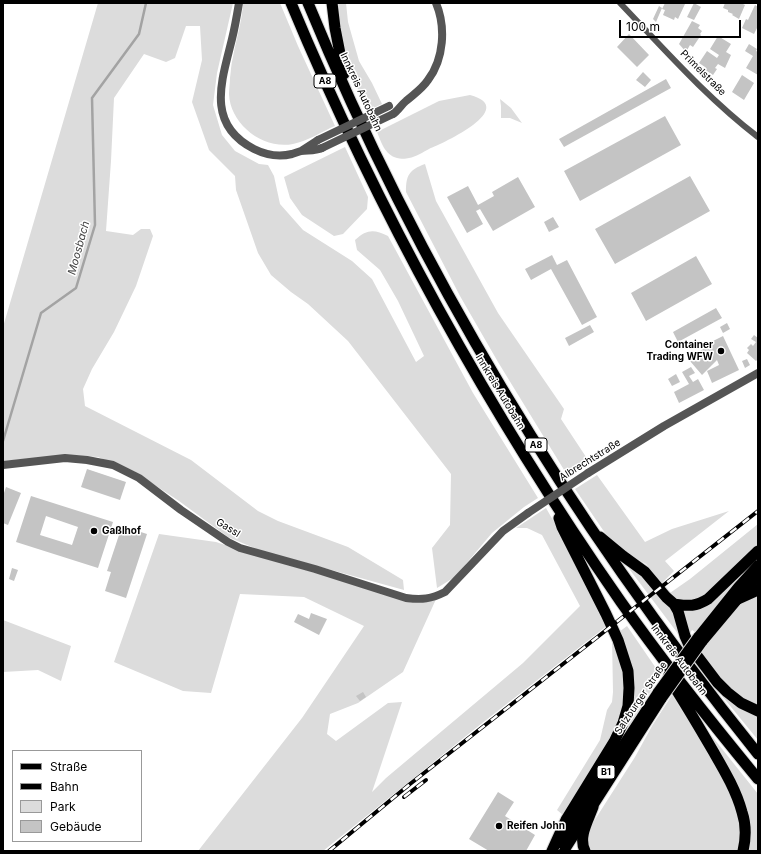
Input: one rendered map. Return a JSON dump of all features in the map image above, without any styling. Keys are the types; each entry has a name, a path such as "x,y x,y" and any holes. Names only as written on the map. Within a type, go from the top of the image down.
{"highway":[{"name":"Innkreis Autobahn","path":"291,3 342,121 414,265 480,383 555,504 622,603 710,720 758,779"},
{"name":"Innkreis Autobahn","path":"308,3 349,96 401,205 460,317 507,399 589,527 660,628 714,700 758,754"},
{"path":"332,3 335,28 349,96"},
{"path":"553,851 566,820 614,742 623,723 628,706 629,688 628,671 618,640 562,527 555,504"},
{"path":"589,527 622,556 645,572 666,597 674,604 689,645 701,662 727,692 741,703 758,711"},
{"path":"674,604 689,606 699,604 708,599 758,552"},
{"path":"738,599 758,590"},
{"path":"666,663 670,680 695,720 734,790 745,825 743,851"},
{"path":"585,851 582,844 582,838 593,807"}],"main road":[{"name":"Salzburger Straße","path":"553,851 660,695 738,587 758,565"},
{"name":"Salzburger Straße","path":"700,640 758,576"},
{"name":"Salzburger Straße","path":"564,851 593,807 660,695"}],"street":[{"path":"239,3 237,19 221,84 221,104 230,127 239,139 257,151 278,156 293,154 393,114 418,92 429,80 437,63 441,44 442,35 440,18 436,3"},
{"name":"Primelstraße","path":"620,3 691,77 730,114 758,137"},
{"path":"320,144 389,106 406,101"},
{"name":"Albrechtstraße","path":"450,587 504,530 528,513 588,472 664,426 758,373"},
{"name":"Gassl","path":"3,465 65,458 113,465 139,478 181,510 228,542 240,548 315,568 406,598 420,600 436,596 445,592 450,587"}],"green space":[{"path":"98,3 233,3 217,73 213,105 222,135 235,151 259,164 268,165 274,176 280,204 303,230 352,261 372,279 416,362 424,356 398,301 380,270 357,250 355,240 367,232 375,231 388,236 473,393 538,498 524,507 492,533 455,577 437,588 432,548 450,525 451,474 348,341 308,304 271,275 258,253 236,190 235,176 209,150 192,102 202,60 200,26 186,26 175,58 166,62 144,54 114,98 106,231 133,235 141,229 150,229 153,236 136,286 114,332 92,369 83,389 85,406 191,460 258,511 278,521 348,547 403,580 404,590 259,550 228,537 179,501 135,472 98,457 68,455 3,461 3,327"},
{"path":"243,3 280,3 335,126 304,141 282,145 270,143 260,139 242,125 235,115 229,94 232,62"},
{"path":"339,3 346,3 348,22 359,61 382,104 367,111 351,72 340,34"},
{"path":"470,95 483,101 486,108 483,116 474,125 449,140 417,156 400,159 389,154 384,148 377,132 439,101"},
{"path":"500,99 511,108 522,123 510,118 501,118"},
{"path":"345,147 368,197 367,209 343,234 334,236 302,215 290,198 284,177"},
{"path":"425,164 436,201 498,313 564,409 561,419 590,463 569,478 498,362 460,296 406,192 408,177 412,171"},
{"path":"597,475 645,542 672,529 729,511 665,561 674,571 662,583 646,564 617,548 575,489"},
{"path":"546,508 574,557 608,625 481,724 323,851 198,851 302,718 364,626 304,597 240,594 211,693 183,691 114,662 159,534 216,542 412,603 437,597 403,672 358,703 330,714 327,734 336,741 388,703 402,702 372,792 386,778 523,663 580,606 542,535 527,528 516,528"},
{"path":"758,524 758,547 705,596 690,602 678,601 667,595 690,579"},
{"path":"627,566 648,579 676,615 682,639"},
{"path":"745,571 745,573 695,632 692,630 689,635 682,610 712,602"},
{"path":"758,594 758,707 731,691 700,655 732,611 749,598"},
{"path":"3,620 71,646 61,681 38,670 3,672"},
{"path":"627,626 660,674 626,731 633,710 634,690 626,651 619,632"},
{"path":"614,637 626,682 621,721 563,815 557,810 600,740 607,710 612,702 612,639"},
{"path":"672,695 725,783 736,806 741,829 739,851 590,851 588,848 587,832 635,757 652,726"},
{"path":"724,695 758,716 758,740 722,696"},
{"path":"707,730 758,794 758,851 747,851 749,828 705,731"}],"building":[{"path":"665,3 685,4 678,19 675,17 674,20 663,15 665,10 662,9"},
{"path":"694,3 701,7 694,20 687,17"},
{"path":"725,3 741,3 745,5 739,19 723,8"},
{"path":"755,5 758,7 758,26 754,34 742,28 746,19 748,20"},
{"path":"659,6 662,8 656,22 653,19"},
{"path":"692,21 700,25 698,28 702,31 693,47 690,45 686,52 679,44"},
{"path":"629,34 649,55 637,67 617,47"},
{"path":"718,36 731,44 726,52 731,55 725,68 718,64 713,75 704,69 705,67 699,63 707,51 717,58 719,55 710,49"},
{"path":"749,44 757,49 756,51 758,52 758,75 746,68 753,56 745,51"},
{"path":"643,72 651,80 645,87 636,80"},
{"path":"742,75 754,83 744,100 732,92"},
{"path":"666,79 671,88 564,147 559,139"},
{"path":"665,116 681,145 580,201 564,171"},
{"path":"690,176 710,211 615,264 595,229"},
{"path":"518,177 535,207 493,231 480,209 476,211 483,224 467,233 447,197 468,186 478,205 494,196 492,192"},
{"path":"553,217 559,227 549,232 544,222"},
{"path":"552,255 557,265 567,260 597,317 582,325 551,269 531,280 525,269"},
{"path":"696,256 712,284 646,321 631,293"},
{"path":"716,308 722,318 678,342 673,332"},
{"path":"727,323 730,329 723,333 720,327"},
{"path":"590,325 594,332 569,346 565,338"},
{"path":"754,335 758,338 758,359 756,361 747,353 749,350 747,348 751,344 753,346 756,342 751,339"},
{"name":"Container Trading WFW","path":"723,336 739,370 712,383 707,371 719,365 717,360 702,375 690,361 709,343"},
{"path":"747,359 750,365 745,368 742,361"},
{"path":"691,367 695,373 689,376 693,382 698,379 704,390 679,403 674,392 689,384 682,372"},
{"path":"676,374 680,382 672,386 668,379"},
{"path":"87,469 126,482 120,500 81,487"},
{"path":"6,487 21,493 8,525 3,523 3,496"},
{"name":"Gaßlhof","path":"31,496 113,522 98,568 16,542","holes":["46,516 78,527 72,545 40,535"]},
{"path":"122,526 147,534 126,598 105,591 111,572 107,571"},
{"path":"12,568 18,570 14,581 9,579"},
{"path":"311,613 327,619 319,635 294,622 298,614 309,619"},
{"path":"363,692 366,697 360,701 356,696"},
{"name":"Reifen John","path":"498,792 514,802 505,816 535,835 526,851 489,851 469,839"}],"waterway":[{"name":"Moosbach","path":"3,441 41,313 76,288 95,225 92,98 139,34 146,3"}],"railway":[{"path":"329,851 410,784 758,511"},
{"path":"404,797 426,780"}],"place":[{"name":"Container Trading WFW","path":"721,351"},
{"name":"Gaßlhof","path":"94,531"},
{"name":"Reifen John","path":"499,826"}]}
